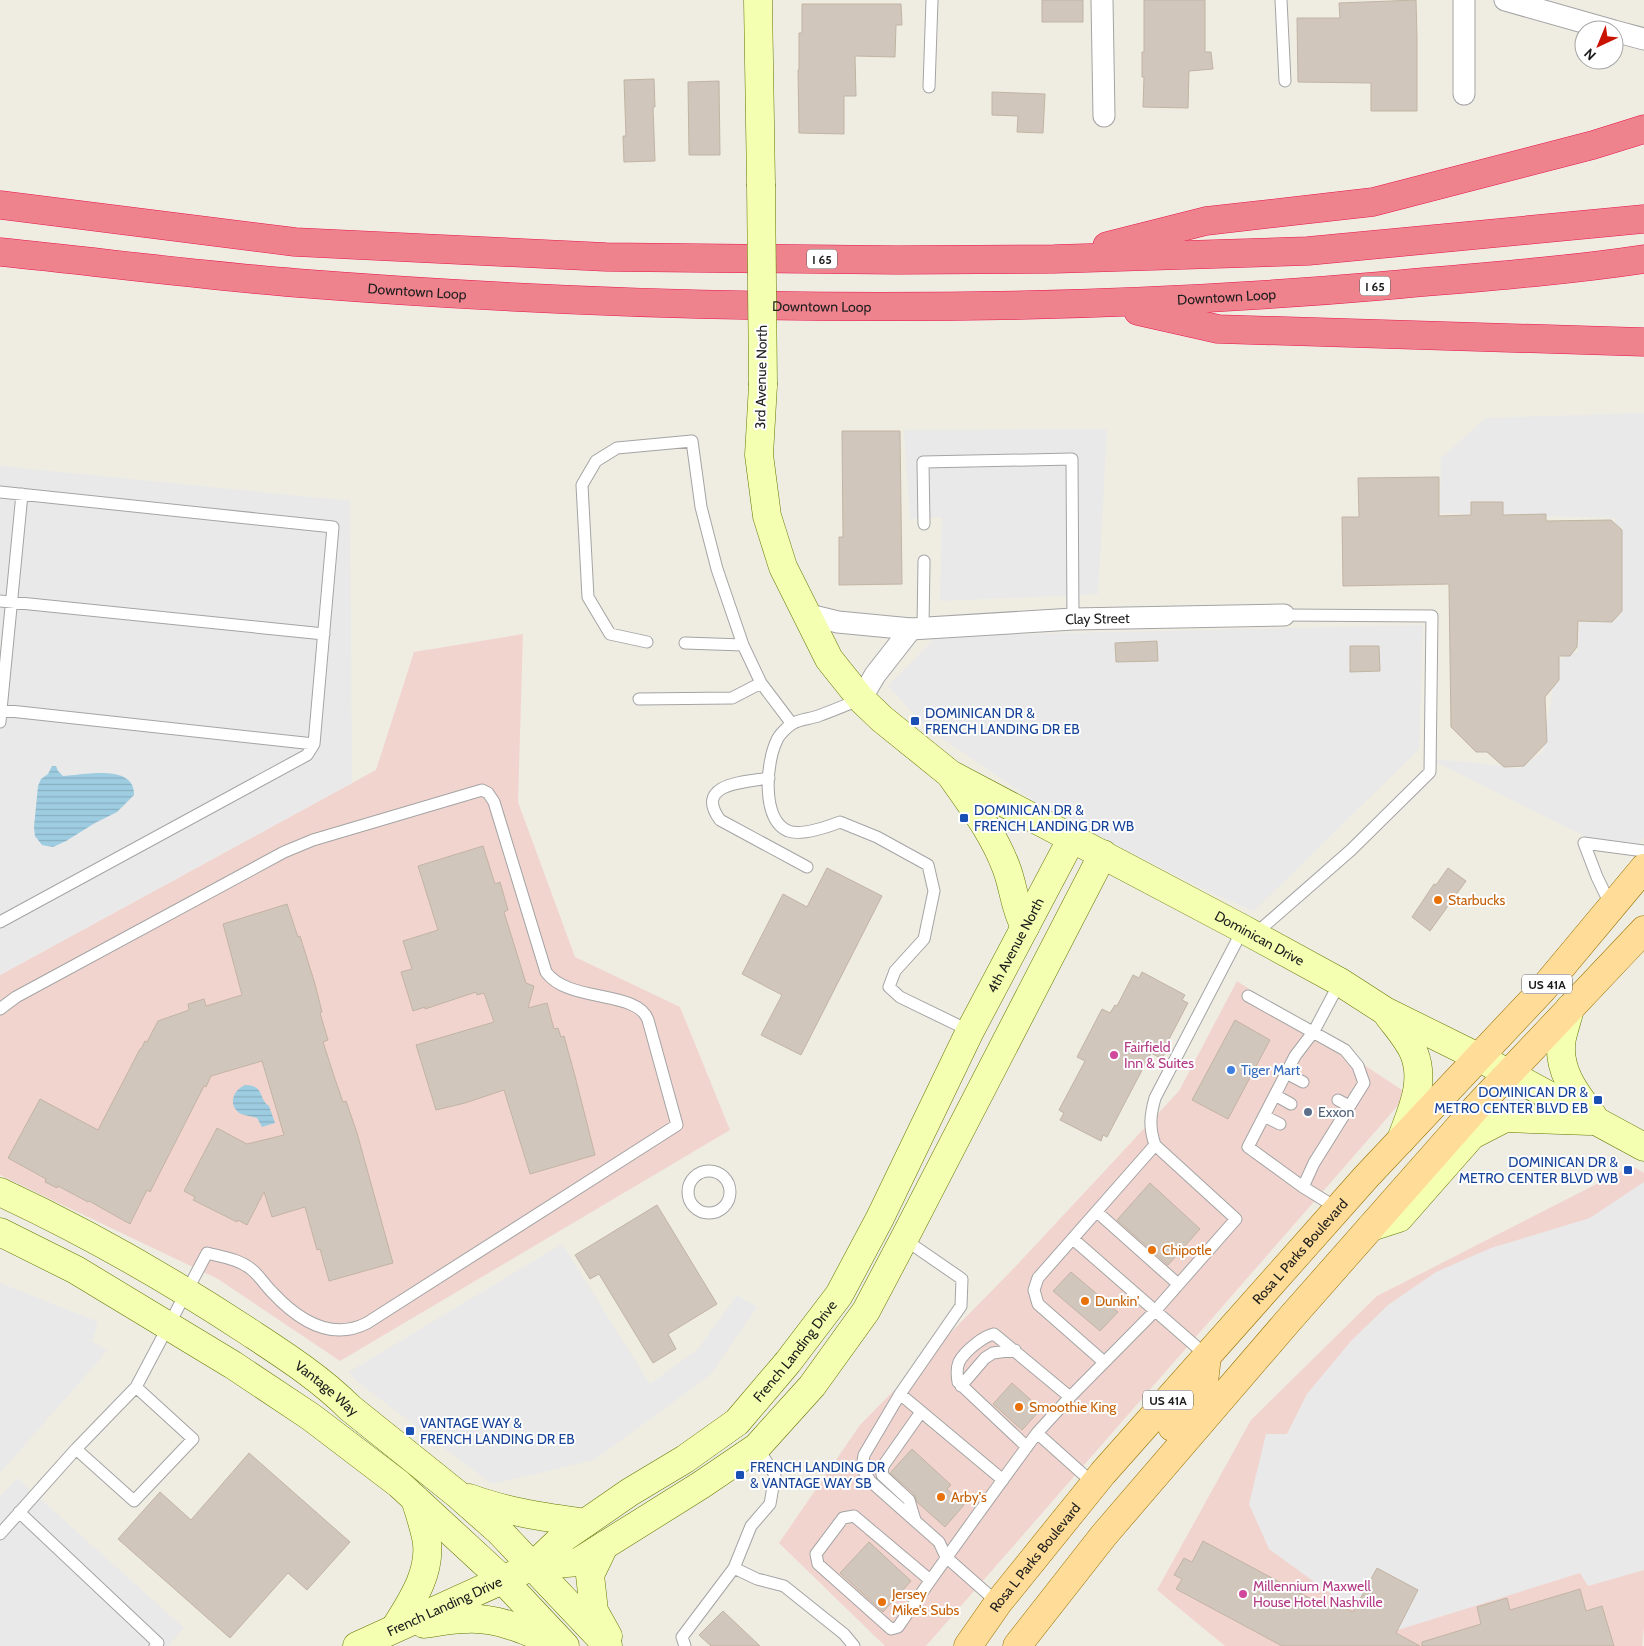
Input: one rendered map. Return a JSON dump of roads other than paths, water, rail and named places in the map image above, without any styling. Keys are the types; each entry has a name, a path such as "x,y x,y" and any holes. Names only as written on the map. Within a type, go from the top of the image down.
{"highway":[{"path":"1054,259 1206,222 1373,202 1593,145 1644,129"},
{"name":"I 65","path":"0,205 295,242 606,256 897,260 1054,259 1308,251 1644,219"},
{"name":"Downtown Loop","path":"0,252 295,282 621,303 898,308 1105,304 1298,293 1581,268 1644,259"},
{"path":"1105,304 1218,329 1644,342"}],"main road":[{"name":"Rosa L Parks Boulevard","path":"968,1646 998,1604 1094,1484 1337,1208 1543,989 1644,868"},
{"name":"US 41A","path":"1017,1646 1100,1540 1371,1227 1508,1073 1644,930"},
{"path":"1100,1540 1152,1451 1203,1391 1207,1356"}],"street":[{"name":"3rd Avenue North","path":"758,0 763,385 760,455 766,516 783,567 829,659 860,699 882,719"},
{"path":"1102,0 1104,116"},
{"path":"1464,0 1464,94"},
{"path":"1505,0 1577,20"},
{"path":"1624,33 1644,39"},
{"name":"Clay Street","path":"805,614 838,622 917,628 1073,619 1284,615"},
{"path":"860,699 875,675 917,628"},
{"name":"Dominican Drive","path":"882,719 950,774 1340,982 1385,1011 1478,1057 1644,1147"},
{"path":"950,774 991,832 1007,869 1018,914 1024,926"},
{"name":"4th Avenue North","path":"965,1042 1024,926 1072,838"},
{"path":"965,1042 997,1056 1102,854"},
{"path":"1570,1008 1561,1040 1563,1068 1573,1090 1596,1121"},
{"path":"1385,1011 1414,1053 1419,1071 1418,1092 1401,1140"},
{"name":"French Landing Drive","path":"533,1566 559,1541 630,1492 685,1459 737,1422 788,1362 840,1295 880,1218 965,1042"},
{"name":"French Landing Drive","path":"357,1646 533,1566 578,1562 702,1485 757,1447 812,1386 866,1311 997,1056"},
{"path":"1371,1227 1399,1218 1472,1136 1505,1118 1596,1121"},
{"name":"Vantage Way","path":"0,1192 74,1230 187,1293 278,1352 336,1394 350,1408 457,1494 500,1532 608,1646"},
{"path":"0,1232 76,1270 233,1365 312,1417 415,1498 502,1579 565,1646"},
{"path":"737,1422 757,1447"},
{"path":"457,1494 496,1508 585,1523"},
{"path":"395,1628 413,1598 426,1568 426,1537 415,1498"},
{"path":"604,1546 590,1575 591,1585 594,1611 614,1646"},
{"path":"395,1628 468,1618 490,1620 530,1632 561,1646"}],"lane":[{"path":"929,87 932,0"},
{"path":"1281,0 1285,81"},
{"path":"647,642 610,634 588,597 582,485 596,461 617,448 692,441 701,507 717,569 743,645 761,683 792,724"},
{"path":"924,524 923,462 1072,459 1073,619"},
{"path":"0,492 333,527 314,744 307,755 0,922"},
{"path":"0,722 6,602 22,494"},
{"path":"917,628 924,561"},
{"path":"6,602 324,634"},
{"path":"930,1580 854,1516 842,1518 816,1554 818,1564 890,1629 898,1627 930,1580 946,1556 1037,1433 1155,1311 1236,1219 1155,1145 1150,1131 1150,1118 1155,1098 1248,932 1351,850 1430,772 1432,616 1284,615"},
{"path":"685,643 743,645"},
{"path":"639,699 732,698 761,683"},
{"path":"860,699 792,724 777,738 770,756 768,793 772,815 777,823 789,831 816,831 840,822 877,837 928,865 934,891 924,939 896,971 889,987 900,997 965,1042"},
{"path":"1,710 314,744"},
{"path":"769,778 728,784 716,794 713,802 713,811 720,820 807,867"},
{"path":"0,1009 16,997 284,852 313,840 482,790 488,792 494,802 543,964 550,978 566,988 638,1007 646,1015 677,1124 366,1323 350,1330 329,1330 318,1326 287,1307 251,1269 239,1261 207,1253 136,1387 76,1449 0,1534"},
{"path":"1611,906 1584,843 1644,851"},
{"path":"1337,1208 1303,1187 1248,1147 1295,1056 1314,1031 1340,982"},
{"path":"1248,996 1314,1031 1345,1050 1358,1066 1364,1083 1336,1128 1318,1145 1314,1163 1303,1187"},
{"path":"1286,1073 1304,1082"},
{"path":"1275,1095 1292,1104"},
{"path":"1338,1100 1349,1106"},
{"path":"1264,1116 1280,1124"},
{"path":"1325,1122 1336,1128"},
{"path":"1104,1362 1038,1304 1034,1290 1038,1278 1155,1145"},
{"path":"1097,1212 1178,1284"},
{"path":"904,1239 962,1279 961,1306 900,1394 864,1455 862,1468 870,1481 939,1542 946,1556 998,1604"},
{"path":"1073,1239 1207,1356"},
{"path":"1027,1447 961,1386 956,1372 959,1361 980,1340 994,1334 1070,1397"},
{"path":"961,1386 985,1358 993,1353 1015,1350"},
{"path":"76,1449 134,1501 193,1439 136,1387"},
{"path":"900,1394 1003,1480"},
{"path":"916,1521 909,1500 882,1475 883,1466 921,1412"},
{"path":"1037,1433 1094,1484"},
{"path":"683,1641 734,1568 751,1526 770,1504 775,1475 757,1447"},
{"path":"19,1512 158,1643 155,1646"},
{"path":"734,1568 757,1579 784,1586 844,1634 854,1646"}],"water":[{"path":"52,766 56,766 63,776 95,773 118,775 126,778 132,785 134,795 117,812 66,841 53,847 42,845 35,836 34,827 38,786 41,779 48,774"},
{"path":"245,1085 256,1087 263,1100 269,1106 275,1123 262,1127 257,1118 241,1114 237,1111 234,1107 233,1098 237,1091"}],"place":[{"name":"DOMINICAN DR & FRENCH LANDING DR EB","path":"915,721"},
{"name":"DOMINICAN DR & FRENCH LANDING DR WB","path":"964,818"},
{"name":"Starbucks","path":"1438,900"},
{"name":"Fairfield Inn & Suites","path":"1114,1055"},
{"name":"Tiger Mart","path":"1231,1070"},
{"name":"DOMINICAN DR & METRO CENTER BLVD EB","path":"1598,1100"},
{"name":"Exxon","path":"1308,1112"},
{"name":"DOMINICAN DR & METRO CENTER BLVD WB","path":"1628,1170"},
{"name":"Chipotle","path":"1152,1250"},
{"name":"Dunkin'","path":"1085,1301"},
{"name":"Smoothie King","path":"1019,1407"},
{"name":"VANTAGE WAY & FRENCH LANDING DR EB","path":"410,1431"},
{"name":"FRENCH LANDING DR & VANTAGE WAY SB","path":"740,1475"},
{"name":"Arby's","path":"941,1497"},
{"name":"Millennium Maxwell House Hotel Nashville","path":"1243,1594"},
{"name":"Jersey Mike's Subs","path":"882,1602"}]}
